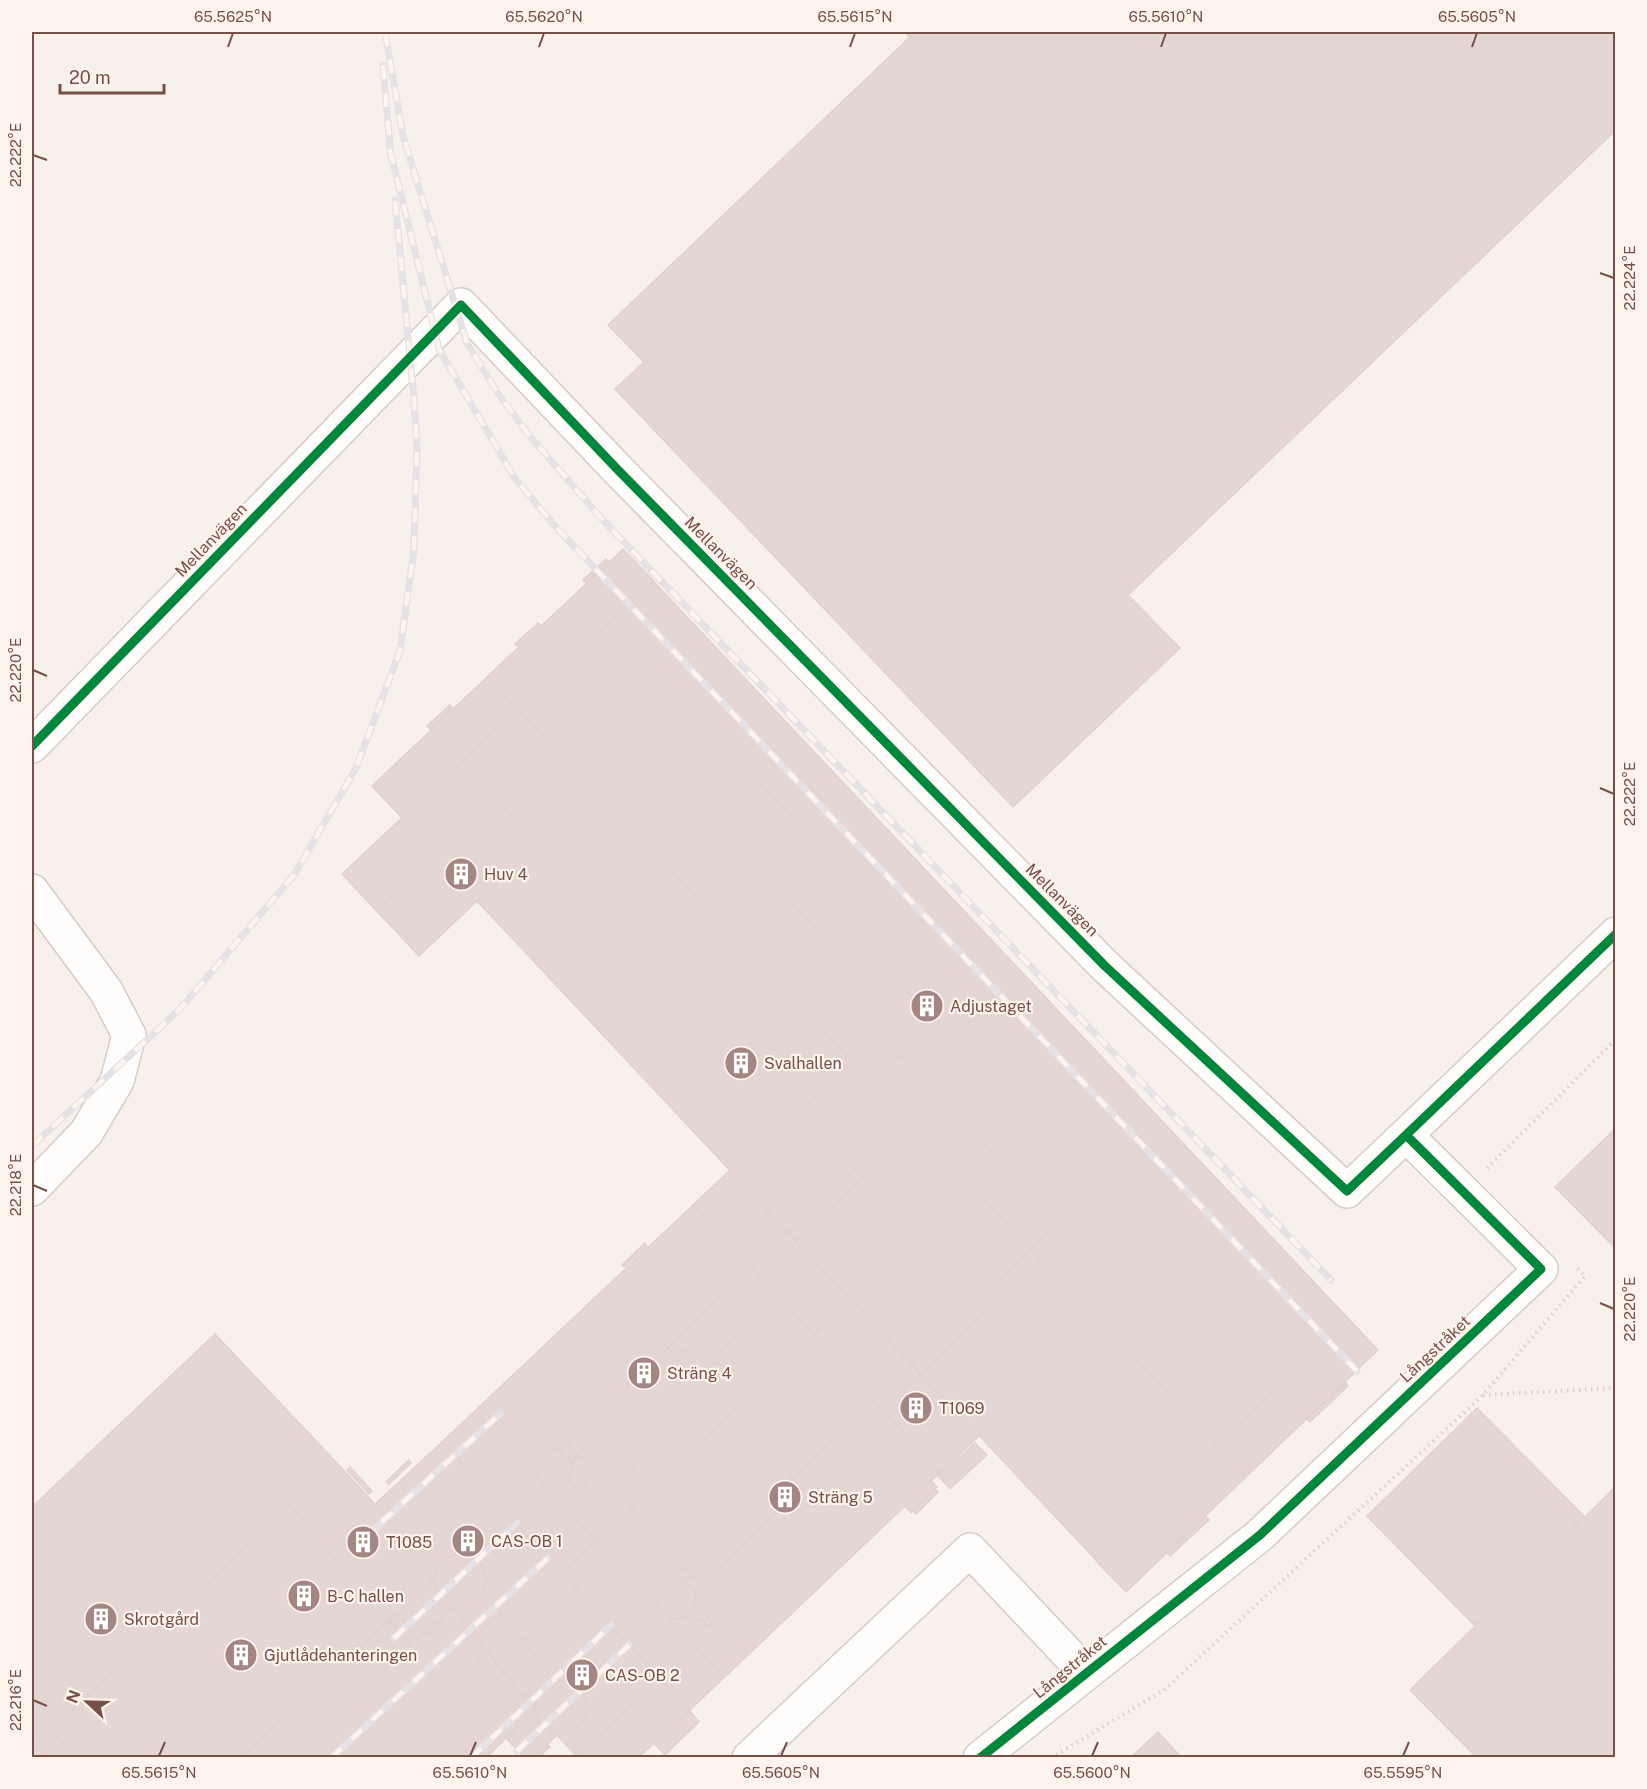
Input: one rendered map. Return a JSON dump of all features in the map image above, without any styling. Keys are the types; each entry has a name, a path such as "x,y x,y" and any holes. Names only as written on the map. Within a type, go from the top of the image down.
{"street":[{"name":"Mellanvägen","path":"32,746 461,304 627,479 1097,957 1347,1191 1406,1135"},
{"path":"32,891 106,991 129,1035 117,1081 86,1133 32,1189"},
{"path":"1406,1135 1616,934"},
{"name":"Långstråket","path":"980,1758 1260,1535 1541,1269 1406,1135"},
{"path":"749,1758 970,1550 1086,1673"}],"path":[{"path":"1483,1395 1616,1388"}],"building":[{"path":"904,32 1616,32 1616,130 1128,595 1180,648 1013,807 615,389 644,362 608,325 910,37"},
{"name":"Adjustaget","path":"623,549 1378,1350 1247,1476 487,677"},
{"path":"623,549 654,581 517,709 487,677"},
{"path":"606,559 608,561 586,583 583,580"},
{"path":"538,623 541,626 518,647 515,644"},
{"name":"Svalhallen","path":"487,677 1247,1476 1126,1592 477,901 419,956 342,874 402,818 372,786"},
{"path":"487,677 517,709 402,818 372,786"},
{"path":"450,705 452,708 430,729 427,726"},
{"path":"457,766 492,803 377,911 342,874"},
{"path":"514,771 571,834 548,855 490,793"},
{"path":"759,782 864,894 821,934 716,823"},
{"name":"Huv 4","path":"492,803 533,848 419,956 377,911"},
{"path":"882,965 915,999 809,1104 776,1070"},
{"path":"900,1055 997,1157 978,1176 881,1074"},
{"path":"1616,1128 1616,1249 1555,1187"},
{"path":"1054,1136 1086,1169 971,1279 940,1247"},
{"path":"855,1168 863,1177 571,1462 560,1451"},
{"name":"Sträng 4","path":"729,1171 851,1300 562,1573 442,1442"},
{"path":"729,1171 851,1300 813,1334 693,1205"},
{"path":"1078,1204 1087,1214 695,1591 690,1587 686,1582 692,1576"},
{"path":"645,1243 647,1246 624,1267 622,1265"},
{"path":"714,1290 720,1296 704,1310 699,1305"},
{"name":"Sträng 5","path":"851,1300 978,1437 931,1481 937,1487 911,1513 905,1506 690,1710 562,1573"},
{"name":"T1069","path":"851,1300 978,1437 940,1472 813,1334"},
{"path":"1349,1320 1378,1350 1247,1476 1217,1445"},
{"path":"743,1330 820,1411 791,1438 765,1411 754,1422 720,1386 731,1376 714,1358"},
{"path":"665,1331 693,1363 686,1369 658,1337"},
{"name":"Skrotgård","path":"215,1334 336,1462 32,1749 32,1507"},
{"path":"1346,1383 1348,1386 1310,1422 1307,1419"},
{"path":"1477,1408 1584,1516 1474,1625 1367,1516"},
{"path":"475,1411 596,1541 562,1573 442,1442"},
{"path":"684,1417 724,1459 672,1508 665,1500 643,1520 617,1492 637,1473 632,1467"},
{"path":"828,1430 834,1436 817,1452 811,1446"},
{"path":"560,1432 564,1438 560,1444 556,1444 552,1436"},
{"name":"CAS-OB 1","path":"442,1442 577,1590 497,1665 453,1607 417,1638 396,1613 433,1580 375,1504"},
{"path":"975,1443 987,1455 950,1489 938,1476"},
{"path":"566,1444 577,1455 571,1462 560,1451"},
{"path":"1217,1445 1247,1476 1126,1592 1096,1561"},
{"path":"552,1448 560,1451 573,1467 564,1483 551,1486 540,1481 534,1464 540,1453"},
{"path":"579,1457 595,1465 601,1460 605,1466 583,1484 588,1491 584,1495 568,1479 573,1467 571,1464"},
{"path":"409,1460 411,1463 389,1484 386,1482"},
{"name":"B-C hallen","path":"336,1462 375,1504 433,1580 240,1758 32,1758 32,1749"},
{"name":"T1085","path":"336,1462 375,1504 433,1580 385,1623 291,1505"},
{"name":"B-C hallen","path":"336,1462 375,1504 433,1580 241,1758 74,1758 51,1730"},
{"path":"350,1467 372,1491 369,1494 347,1470"},
{"path":"784,1468 812,1500 805,1507 777,1474"},
{"path":"1616,1486 1616,1675 1522,1580"},
{"path":"936,1490 938,1492 916,1514 913,1511"},
{"path":"1206,1517 1209,1520 1170,1556 1168,1554"},
{"path":"596,1541 724,1677 690,1710 562,1573"},
{"path":"455,1554 465,1554 479,1561 486,1580 479,1599 465,1606 455,1606 445,1602 438,1595 434,1585 434,1575 438,1565 445,1558"},
{"path":"685,1568 689,1574 685,1580 681,1580 677,1572"},
{"path":"692,1576 701,1585 695,1591 686,1582"},
{"path":"1522,1580 1616,1675 1616,1758 1477,1758 1410,1690"},
{"path":"677,1581 690,1587 696,1600 690,1613 677,1619 664,1613 658,1600 664,1587"},
{"path":"702,1589 718,1597 725,1593 729,1598 707,1616 712,1624 708,1627 692,1612 696,1600 695,1594"},
{"name":"CAS-OB 2","path":"577,1590 690,1710 638,1758 578,1758 557,1735 533,1758 524,1758 507,1739 534,1710 497,1665"},
{"path":"453,1607 523,1696 458,1758 240,1758 396,1613 417,1638"},
{"path":"501,1613 549,1673 523,1696 476,1636"},
{"path":"392,1620 410,1643 408,1645 390,1622"},
{"path":"440,1620 442,1623 426,1637 424,1635"},
{"path":"463,1621 476,1638 474,1639 461,1623"},
{"path":"480,1655 498,1679 494,1681 476,1658"},
{"path":"660,1678 690,1710 638,1758 577,1757"},
{"path":"556,1681 566,1681 580,1688 587,1707 580,1726 566,1733 556,1733 546,1729 539,1722 535,1712 535,1702 539,1692 546,1685"},
{"path":"523,1696 534,1710 486,1758 458,1758"},
{"path":"516,1704 526,1717 523,1720 513,1707"},
{"path":"689,1710 699,1722 665,1755 654,1743"},
{"path":"1158,1732 1182,1758 1130,1758"},
{"path":"548,1745 550,1747 538,1758 533,1758"}],"railway":[{"path":"385,32 403,136 467,343 497,392 528,434 601,518 1331,1280"},
{"path":"383,65 391,158"},
{"path":"390,150 439,349 514,477 553,524 1357,1371"},
{"path":"32,1146 180,1009 294,875 356,768 400,651 414,549 417,448 395,200"},
{"path":"361,1541 500,1414"},
{"path":"394,1638 517,1523"},
{"path":"331,1758 548,1558"},
{"path":"471,1758 611,1625"},
{"path":"517,1751 629,1645"}],"cycle path":[{"path":"32,746 461,305 619,471 1105,966 1347,1191 1406,1135"},
{"path":"980,1758 1260,1535 1541,1269 1406,1135 1616,934"}],"place":[{"name":"Huv 4","path":"461,874"},
{"name":"Adjustaget","path":"927,1006"},
{"name":"Svalhallen","path":"741,1063"},
{"name":"Sträng 4","path":"644,1373"},
{"name":"T1069","path":"916,1408"},
{"name":"Sträng 5","path":"785,1497"},
{"name":"CAS-OB 1","path":"468,1541"},
{"name":"T1085","path":"363,1542"},
{"name":"B-C hallen","path":"304,1596"},
{"name":"Skrotgård","path":"101,1619"},
{"name":"Gjutlådehanteringen","path":"241,1655"},
{"name":"CAS-OB 2","path":"582,1675"}]}
